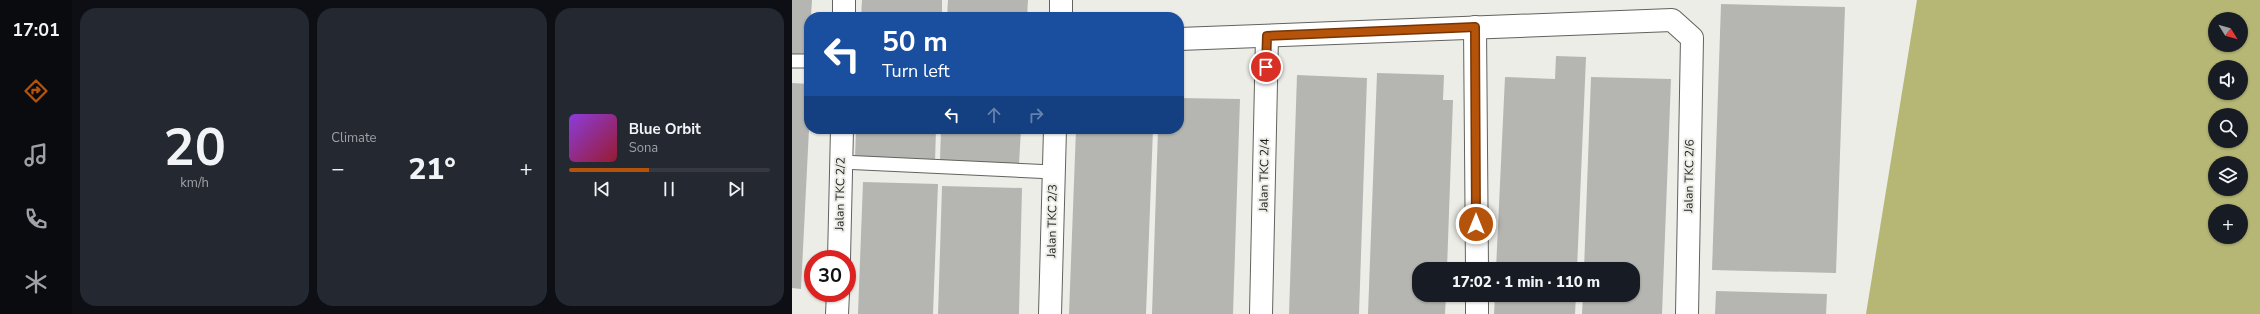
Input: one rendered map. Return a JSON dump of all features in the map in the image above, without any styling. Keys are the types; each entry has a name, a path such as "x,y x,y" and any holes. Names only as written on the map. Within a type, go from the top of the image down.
{"street":[{"path":"844,0 844,12"},
{"path":"1060,12 1061,0"},
{"name":"Jalan TKC 2/6","path":"1475,27 1672,20 1692,38 1687,314"},
{"path":"1184,40 1475,27 1477,262"},
{"name":"Jalan TKC 2/4","path":"1261,314 1267,36"},
{"name":"Jalan TKC 2/2","path":"839,250 842,134"},
{"name":"Jalan TKC 2/3","path":"1050,314 1055,134"},
{"path":"837,314 838,302"},
{"path":"1477,302 1477,314"}],"lane":[{"path":"792,61 804,61"},
{"path":"841,162 1053,172"}],"shaded area":[{"path":"1917,0 2260,0 2260,314 1866,314"}],"building":[{"path":"792,0 812,0 811,12 804,12 804,61 792,60"},
{"path":"862,0 942,0 942,12 861,12"},
{"path":"948,0 1028,0 1027,12 947,12"},
{"path":"1721,4 1845,7 1836,273 1712,270"},
{"path":"1556,56 1586,57 1577,262 1496,262 1505,77 1555,79"},
{"path":"1377,73 1444,75 1443,100 1453,100 1447,262 1412,262 1412,302 1446,302 1445,314 1368,314"},
{"path":"1297,75 1367,78 1359,314 1289,314"},
{"path":"1591,77 1671,79 1662,314 1582,314 1583,302 1640,302 1640,262 1584,262"},
{"path":"792,83 804,84 804,134 809,134 801,289 792,288"},
{"path":"1184,98 1240,99 1233,314 1152,314 1158,134 1184,134"},
{"path":"856,134 936,134 935,161 855,158"},
{"path":"941,134 1021,134 1019,164 940,160"},
{"path":"1076,134 1153,134 1146,314 1069,314"},
{"path":"863,182 938,184 933,314 858,314"},
{"path":"942,186 1022,188 1019,314 938,314"},
{"path":"1716,291 1827,294 1826,314 1715,314"},
{"path":"1495,302 1576,302 1575,314 1494,314"}],"route":[{"path":"1266,67 1267,36 1475,27 1476,224"}]}
